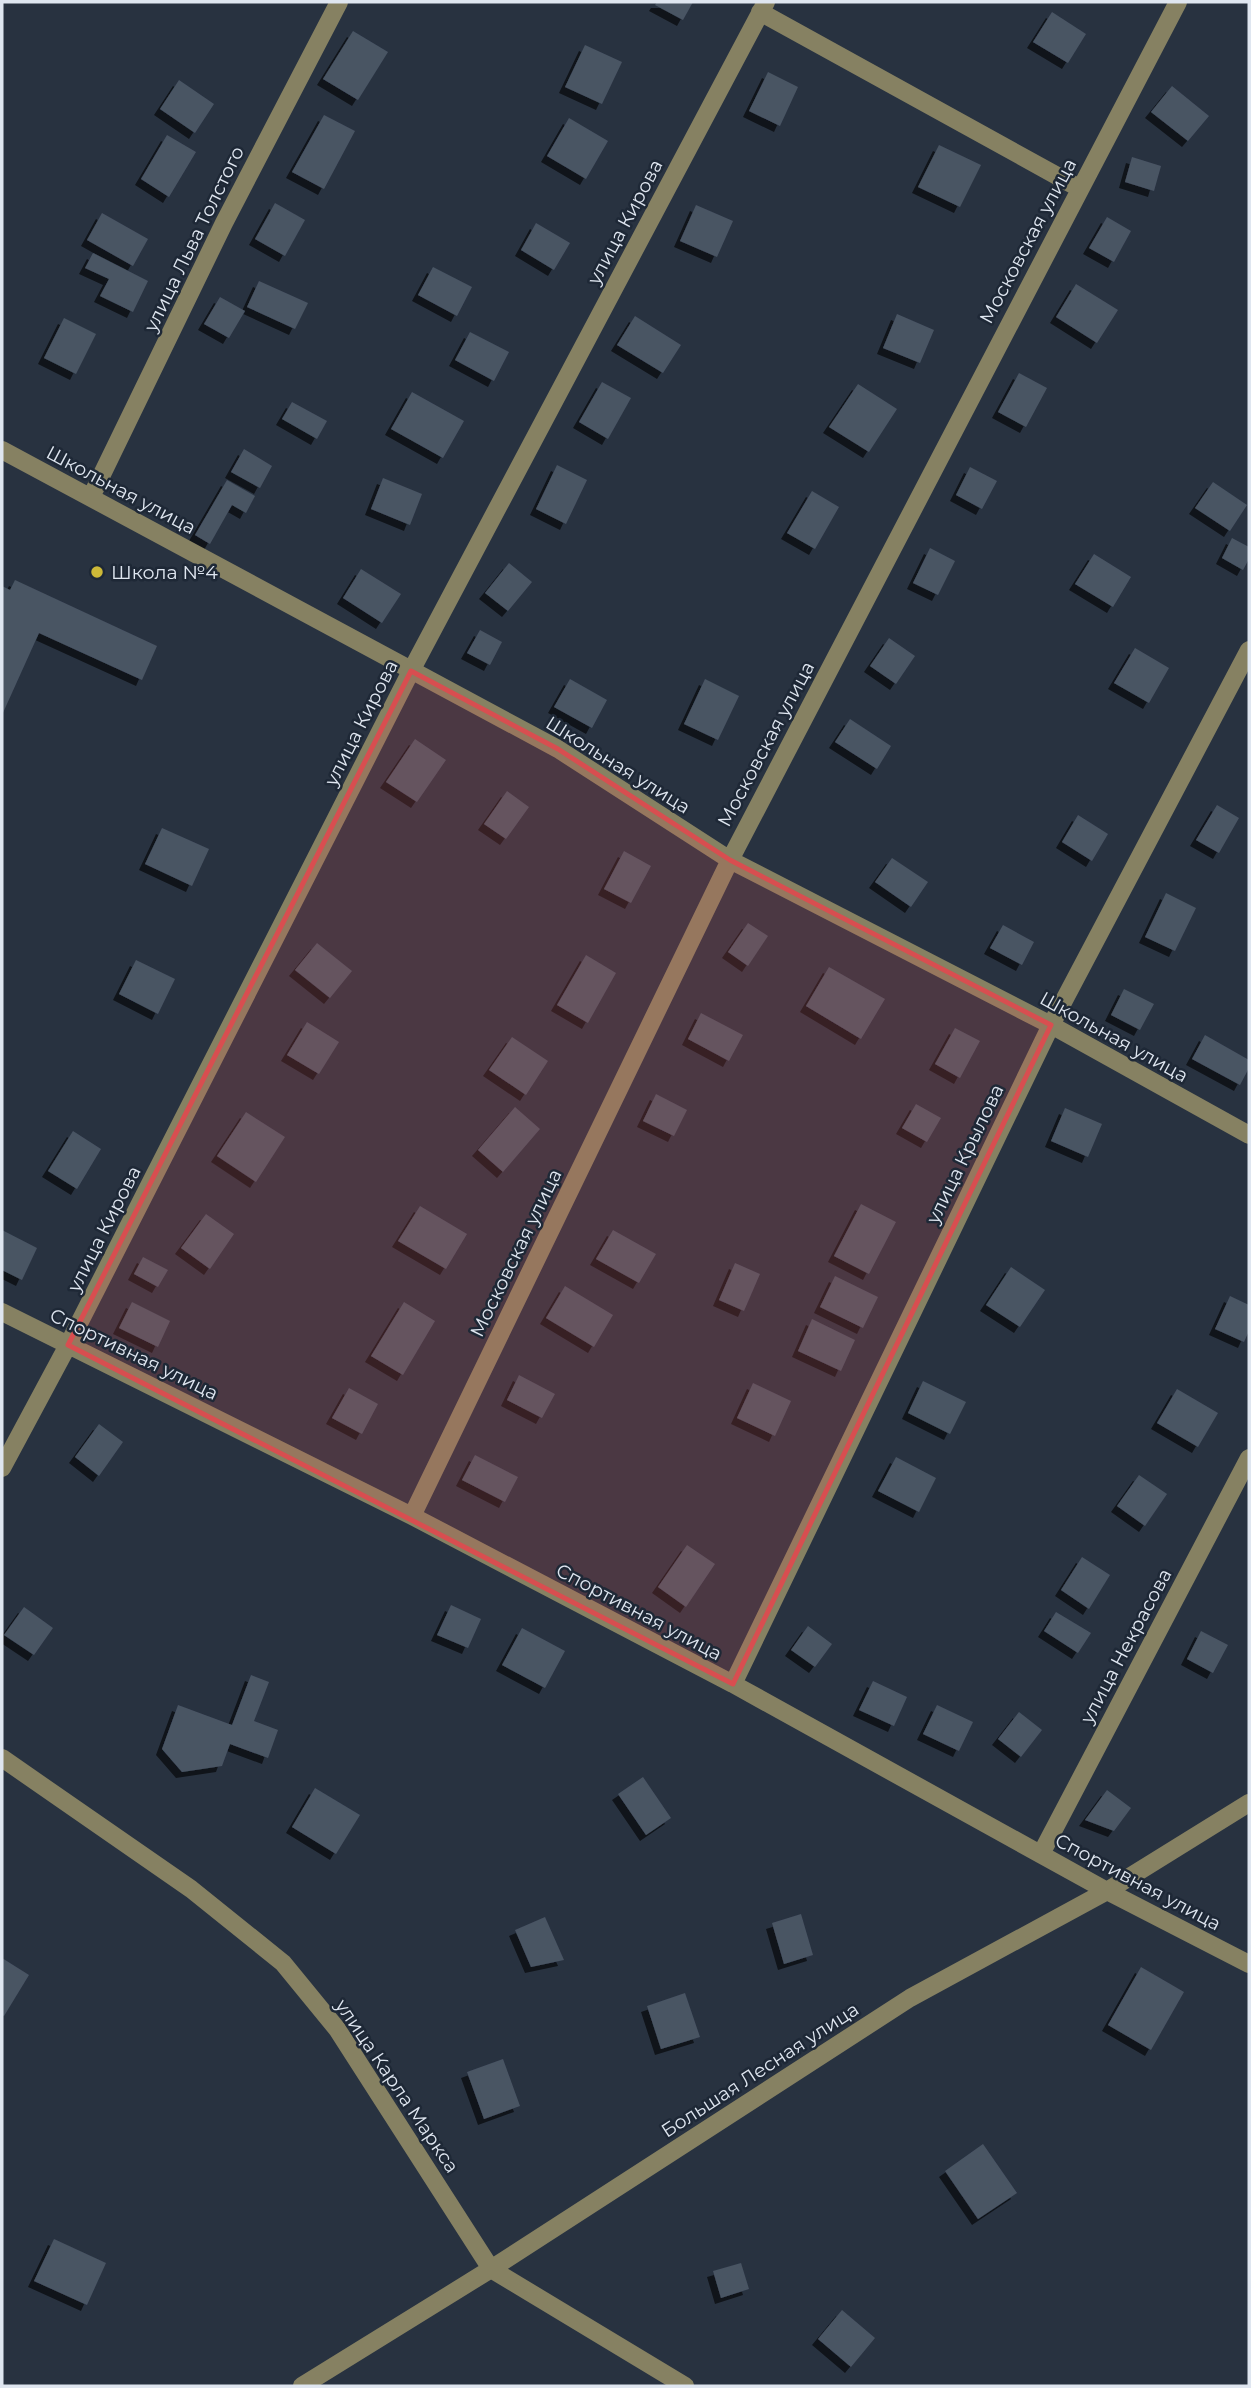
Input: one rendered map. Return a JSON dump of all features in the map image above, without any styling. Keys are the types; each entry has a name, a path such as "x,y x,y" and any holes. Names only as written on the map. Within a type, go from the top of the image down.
{"street":[{"name":"улица Льва Толстого","path":"91,497 224,223 339,2"},
{"name":"Московская улица","path":"412,1516 730,860 1178,2"},
{"path":"763,7 1079,188"},
{"name":"улица Кирова","path":"2,1468 68,1345 411,671 763,7"},
{"name":"Школьная улица","path":"2,450 558,750 730,860 1051,1025 1249,1136"},
{"name":"улица Крылова","path":"733,1684 1051,1025 1249,650"},
{"name":"Спортивная улица","path":"2,1312 412,1516 733,1684 1107,1891 1249,1964"},
{"name":"улица Некрасова","path":"1041,1854 1249,1458"},
{"name":"улица Карла Маркса","path":"2,1758 191,1889 283,1963 337,2029 491,2269 685,2386"},
{"name":"Большая Лесная улица","path":"302,2386 491,2269 910,1998 1107,1891 1249,1803"}],"highlighted area":[{"path":"411,671 558,749 730,860 1051,1025 733,1684 68,1345"}],"building":[{"path":"657,2 693,2 683,20 655,5"},
{"path":"1052,12 1086,34 1068,63 1033,42"},
{"path":"353,31 388,52 358,100 323,79"},
{"path":"585,45 622,62 602,104 565,87"},
{"path":"768,72 798,87 780,126 749,111"},
{"path":"179,80 214,104 195,133 160,109"},
{"path":"1172,86 1209,116 1188,141 1151,112"},
{"path":"324,115 355,131 324,189 292,172"},
{"path":"569,118 608,141 586,179 547,156"},
{"path":"167,135 196,152 169,197 141,179"},
{"path":"939,145 981,165 960,207 918,187"},
{"path":"1132,157 1161,166 1154,191 1125,182"},
{"path":"275,203 305,220 285,256 255,239"},
{"path":"696,205 733,221 717,257 680,241"},
{"path":"102,213 148,239 133,266 87,240"},
{"path":"1107,217 1131,231 1114,262 1089,248"},
{"path":"536,223 570,243 554,270 521,250"},
{"path":"93,253 148,281 133,312 100,296 109,279 85,268"},
{"path":"433,267 472,287 457,316 418,295"},
{"path":"259,281 308,303 295,329 247,307"},
{"path":"1076,284 1118,310 1097,343 1056,317"},
{"path":"220,297 245,311 229,338 204,324"},
{"path":"897,314 934,330 920,363 883,348"},
{"path":"635,316 681,345 663,373 617,345"},
{"path":"64,318 96,334 76,374 44,358"},
{"path":"470,332 509,352 494,381 455,360"},
{"path":"1019,373 1047,388 1026,427 998,412"},
{"path":"602,382 631,398 608,439 579,422"},
{"path":"858,384 897,409 869,452 829,427"},
{"path":"412,392 464,421 443,458 391,429"},
{"path":"292,402 327,421 317,439 282,419"},
{"path":"244,449 272,466 260,488 231,472"},
{"path":"557,465 587,480 566,524 536,509"},
{"path":"970,467 997,481 982,509 956,495"},
{"path":"383,478 422,494 410,525 371,509"},
{"path":"227,480 255,496 246,513 232,505 210,544 195,535"},
{"path":"1213,482 1247,505 1230,531 1195,508"},
{"path":"812,491 839,507 815,549 787,533"},
{"path":"1232,538 1249,547 1249,559 1243,570 1222,558"},
{"path":"930,548 955,561 938,595 913,583"},
{"path":"1094,554 1131,577 1113,607 1075,584"},
{"path":"509,563 532,582 508,611 485,593"},
{"path":"361,569 401,594 382,623 343,598"},
{"name":"Школа №4","path":"15,580 157,646 142,680 39,633 2,715 2,586 10,590"},
{"path":"480,630 502,642 490,665 467,653"},
{"path":"889,638 915,656 896,684 870,666"},
{"path":"1135,648 1169,668 1149,703 1114,683"},
{"path":"570,679 607,700 592,728 554,707"},
{"path":"705,679 739,696 718,740 684,724"},
{"path":"850,719 891,746 877,769 835,742"},
{"path":"415,739 446,760 417,802 386,782"},
{"path":"507,791 529,807 506,839 484,824"},
{"path":"1217,805 1239,818 1219,853 1196,840"},
{"path":"1078,815 1108,834 1092,861 1062,842"},
{"path":"162,828 209,849 192,886 145,864"},
{"path":"624,851 651,866 631,903 604,889"},
{"path":"892,858 928,882 911,907 875,882"},
{"path":"1166,893 1196,908 1175,951 1145,937"},
{"path":"748,923 768,936 748,966 728,952"},
{"path":"1003,925 1034,942 1022,965 990,948"},
{"path":"317,943 352,971 330,998 295,970"},
{"path":"586,955 616,973 588,1023 557,1005"},
{"path":"136,960 175,979 158,1014 119,994"},
{"path":"829,967 885,999 861,1039 806,1006"},
{"path":"1124,989 1154,1004 1140,1030 1111,1015"},
{"path":"701,1013 743,1035 729,1061 688,1039"},
{"path":"307,1022 339,1042 319,1074 287,1055"},
{"path":"955,1028 980,1041 960,1078 935,1064"},
{"path":"1205,1035 1249,1060 1249,1068 1240,1085 1192,1059"},
{"path":"512,1037 548,1061 526,1095 489,1070"},
{"path":"656,1094 687,1110 674,1136 643,1121"},
{"path":"916,1104 941,1118 927,1142 902,1128"},
{"path":"515,1107 540,1129 503,1172 478,1150"},
{"path":"1065,1108 1102,1124 1088,1157 1051,1141"},
{"path":"246,1112 285,1137 256,1182 217,1156"},
{"path":"73,1131 101,1149 77,1189 48,1171"},
{"path":"861,1204 896,1222 869,1274 834,1256"},
{"path":"420,1206 467,1234 446,1269 398,1241"},
{"path":"206,1214 234,1234 210,1269 181,1248"},
{"path":"2,1230 37,1248 22,1280 2,1270"},
{"path":"613,1230 656,1254 639,1283 596,1259"},
{"path":"143,1257 168,1270 158,1287 134,1274"},
{"path":"735,1263 760,1274 744,1311 719,1300"},
{"path":"1011,1267 1045,1290 1020,1327 986,1305"},
{"path":"835,1276 878,1297 863,1328 820,1307"},
{"path":"565,1286 613,1315 594,1347 546,1318"},
{"path":"1230,1296 1249,1305 1249,1331 1244,1342 1215,1329"},
{"path":"132,1302 170,1321 158,1347 119,1328"},
{"path":"404,1302 435,1321 403,1375 371,1356"},
{"path":"812,1319 855,1340 841,1371 798,1351"},
{"path":"519,1375 555,1394 542,1418 507,1400"},
{"path":"923,1381 966,1402 950,1434 908,1413"},
{"path":"753,1383 791,1401 775,1436 737,1418"},
{"path":"349,1388 378,1404 362,1434 332,1418"},
{"path":"1177,1389 1218,1413 1198,1447 1157,1423"},
{"path":"99,1424 123,1442 99,1476 75,1457"},
{"path":"475,1455 518,1477 505,1502 462,1480"},
{"path":"896,1457 936,1478 919,1512 878,1491"},
{"path":"1139,1475 1167,1494 1145,1526 1117,1506"},
{"path":"687,1545 715,1564 686,1607 658,1587"},
{"path":"1082,1557 1110,1575 1089,1609 1061,1590"},
{"path":"451,1605 481,1619 468,1648 437,1635"},
{"path":"24,1607 53,1628 34,1655 4,1635"},
{"path":"1056,1612 1091,1633 1078,1653 1044,1631"},
{"path":"808,1626 832,1644 815,1667 791,1650"},
{"path":"522,1628 565,1651 545,1688 502,1665"},
{"path":"1201,1631 1228,1645 1213,1673 1187,1659"},
{"path":"251,1675 269,1682 254,1721 278,1730 268,1758 230,1744 222,1766 182,1772 162,1749 178,1705 232,1725"},
{"path":"873,1681 907,1697 894,1726 859,1710"},
{"path":"937,1705 973,1722 959,1751 923,1734"},
{"path":"1019,1712 1042,1730 1021,1757 998,1739"},
{"path":"643,1777 671,1818 646,1835 618,1794"},
{"path":"315,1788 360,1815 336,1854 292,1827"},
{"path":"1107,1790 1131,1808 1114,1831 1085,1820"},
{"path":"801,1914 813,1955 784,1964 772,1923"},
{"path":"545,1917 564,1960 531,1967 515,1930"},
{"path":"2,1958 29,1975 4,2016 2,2015"},
{"path":"1141,1967 1184,1992 1151,2050 1108,2025"},
{"path":"685,1993 700,2037 661,2049 647,2006"},
{"path":"503,2059 520,2106 484,2119 467,2072"},
{"path":"983,2144 1017,2193 978,2219 945,2171"},
{"path":"54,2239 106,2263 87,2305 34,2281"},
{"path":"741,2263 749,2289 721,2298 713,2271"},
{"path":"842,2310 875,2338 851,2367 818,2339"}],"place":[{"name":"Школа №4","path":"97,572"}]}
